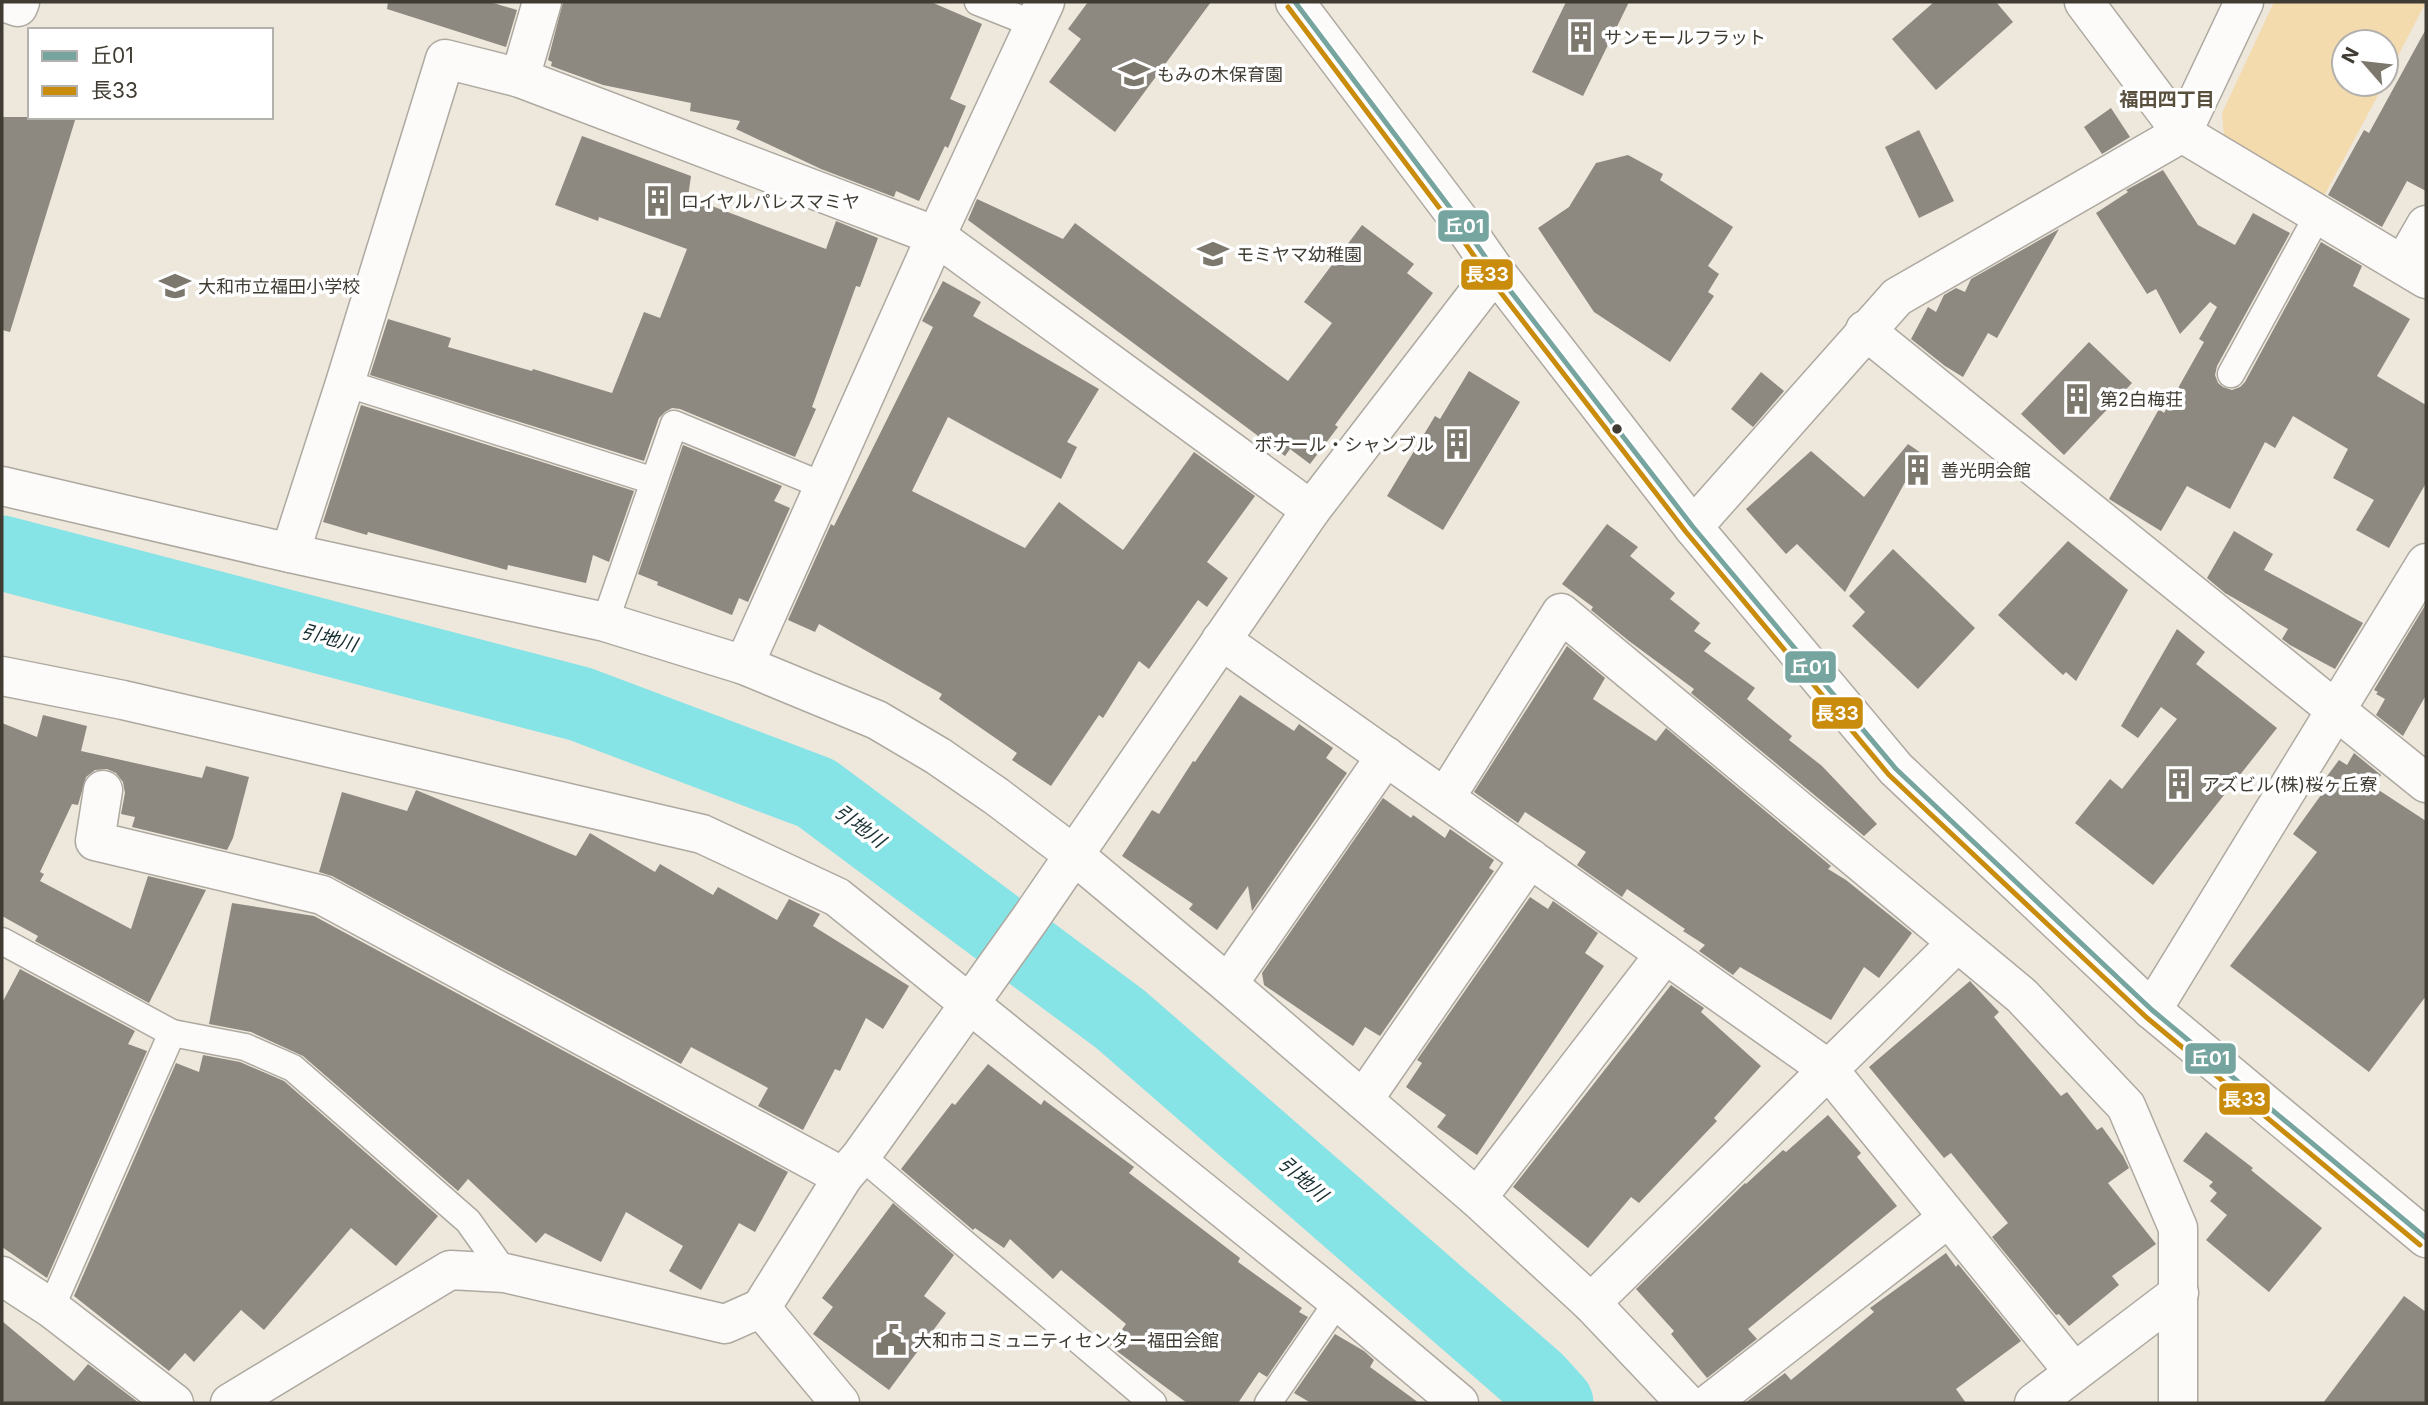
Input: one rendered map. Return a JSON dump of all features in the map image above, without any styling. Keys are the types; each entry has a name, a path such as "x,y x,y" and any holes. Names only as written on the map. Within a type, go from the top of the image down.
{"street":[{"path":"3,2 18,7 20,2"},
{"path":"520,78 542,2"},
{"path":"1295,2 1456,215 1495,271 1693,527 1896,769 2152,1010 2426,1238"},
{"path":"2084,2 2182,133 2415,272 2426,225"},
{"path":"1693,527 1897,297 2182,133 2244,2"},
{"path":"744,665 936,236 1040,13"},
{"path":"289,553 345,383 445,58 520,78 936,236 1311,510"},
{"path":"230,1403 450,1270 505,1273 725,1324 761,1308 852,1167 1047,895 1311,510 1495,271"},
{"path":"1865,330 2426,783"},
{"path":"2,486 289,553 605,622 744,665 877,720 938,756 1074,855 1228,985 1477,1198 1591,1303 1686,1403"},
{"path":"2152,1010 2426,563"},
{"path":"1445,798 1561,613 2022,996 2126,1107 2178,1228 2178,1403"},
{"path":"1221,640 1828,1069 2074,1372"},
{"path":"2,676 136,703 702,834 837,897 979,991 1459,1403"},
{"path":"1228,985 1386,756"},
{"path":"103,790 95,841 322,895 852,1167"},
{"path":"1363,1100 1530,858"},
{"path":"1591,1303 1957,943"},
{"path":"1477,1198 1665,954"},
{"path":"1710,1403 1948,1218"},
{"path":"2,1276 51,1308 174,1403"},
{"path":"2034,1403 2179,1293"},
{"path":"761,1308 840,1403"}],"lane":[{"path":"978,2 1040,13"},
{"path":"2231,374 2318,215"},
{"path":"345,383 654,481"},
{"path":"605,622 674,424 824,486"},
{"path":"2,941 172,1033 244,1048 293,1068 468,1221 505,1273"},
{"path":"51,1308 172,1033"},
{"path":"852,1167 1153,1403"},
{"path":"1268,1403 1338,1301"}],"shaded area":[{"path":"2274,2 2426,2 2400,52 2400,28 2330,28 2330,98 2376,98 2324,196 2224,137 2222,113"}],"building":[{"path":"388,2 490,2 517,10 506,47 387,9"},
{"path":"563,2 931,2 982,24 950,99 966,106 948,148 945,146 919,201 896,191 894,197 821,169 736,129 740,121 690,111 691,103 603,85 551,66 552,62 548,60"},
{"path":"1088,2 1211,2 1115,132 1049,82 1081,39 1068,29"},
{"name":"サンモールフラット","path":"1566,2 1629,2 1583,96 1532,72"},
{"path":"1934,2 1996,2 2013,22 1936,90 1892,39"},
{"path":"2426,29 2426,191 2407,181 2382,227 2328,195 2364,130 2369,133 2388,98 2400,98 2400,76"},
{"path":"2111,108 2130,137 2102,154 2084,127"},
{"path":"2,117 75,119 10,332 2,330"},
{"path":"1919,130 1954,201 1919,218 1885,147"},
{"path":"582,136 691,176 688,197 826,249 836,221 878,238 860,287 856,286 812,407 816,409 795,457 672,408 659,418 644,461 370,375 388,319 451,338 448,347 612,393 644,312 660,318 687,249 599,217 598,221 555,205"},
{"path":"1628,155 1663,174 1660,180 1733,227 1708,266 1719,274 1708,292 1714,296 1670,362 1594,312 1538,228 1569,207 1596,163"},
{"path":"2163,170 2198,225 2235,245 2253,213 2290,233 2217,366 2215,375 2223,387 2232,390 2245,382 2321,242 2362,266 2353,286 2410,319 2377,376 2426,405 2426,483 2389,548 2356,530 2374,500 2333,478 2348,449 2293,416 2275,448 2265,442 2230,509 2187,486 2161,531 2109,499 2159,409 2164,413 2204,342 2199,339 2217,307 2210,302 2180,334 2156,289 2147,294 2096,213 2128,192 2126,190"},
{"path":"977,199 1063,239 1075,223 1288,381 1332,323 1304,302 1362,225 1414,264 1407,273 1433,293 1335,425 1338,427 1310,464 1290,449 1285,456 968,220"},
{"path":"2059,229 1997,338 1988,333 1963,377 1911,339 1928,307 1936,312 1944,295 1956,288 1965,292 1971,279"},
{"path":"943,281 981,302 973,316 1099,389 1067,442 1077,447 1061,479 948,417 912,491 1025,548 1059,502 1123,550 1194,452 1255,496 1207,562 1228,578 1207,607 1198,600 1149,669 1139,661 1103,718 1099,715 1051,786 1012,760 1017,753 939,699 942,694 819,624 815,632 788,620 831,524 834,526 933,327 922,321"},
{"name":"第2白梅荘","path":"2089,342 2132,383 2064,455 2021,414"},
{"name":"ボナール・シャンブル","path":"1469,371 1520,402 1443,530 1387,496 1435,416 1440,419"},
{"path":"1761,372 1784,391 1753,427 1731,409"},
{"path":"361,405 634,491 609,562 593,555 586,583 508,565 507,570 323,522"},
{"path":"1908,444 1921,453 1845,592 1797,544 1786,554 1746,509 1811,451 1864,497"},
{"path":"683,445 782,486 774,501 790,508 748,602 739,598 732,615 657,585 658,582 638,574"},
{"path":"1607,524 1638,547 1630,556 1675,593 1670,599 1700,623 1694,631 1711,643 1704,651 1755,688 1747,699 1792,736 1789,740 1822,766 1877,824 1864,836 1691,693 1694,689 1629,641 1591,610 1593,607 1562,584"},
{"path":"2234,531 2273,554 2264,570 2363,623 2335,669 2290,645 2282,639 2288,629 2225,593 2207,578"},
{"path":"2068,541 2128,590 2076,681 2066,672 2063,675 1998,615"},
{"path":"1893,549 1975,628 1918,689 1852,626 1865,612 1849,596"},
{"path":"2426,604 2426,695 2403,736 2376,715 2385,699 2374,690"},
{"name":"アズビル(株)桜ヶ丘寮","path":"2177,629 2205,652 2196,664 2277,728 2153,885 2075,823 2110,779 2122,789 2177,719 2161,707 2138,738 2121,726"},
{"path":"1567,646 1605,678 1593,699 1656,741 1666,728 1831,866 1828,869 1846,880 1912,933 1879,978 1864,967 1831,1020 1740,967 1733,975 1699,951 1705,945 1683,931 1685,929 1627,889 1622,897 1577,865 1586,852 1525,812 1518,823 1474,792"},
{"path":"1240,695 1294,731 1299,724 1333,748 1326,758 1347,773 1252,911 1248,886 1217,930 1189,909 1193,904 1122,856 1152,810 1159,814"},
{"path":"43,715 87,726 81,751 202,778 206,766 249,777 233,838 227,850 132,827 135,817 121,814 125,793 123,782 116,773 107,769 95,770 86,777 78,805 72,804 40,872 44,874 40,881 131,929 148,876 206,890 149,1003 35,941 38,936 2,916 2,723 37,737"},
{"path":"2354,753 2381,775 2374,787 2426,821 2426,996 2369,1072 2230,966 2317,852 2293,834 2321,795 2316,791 2339,760 2347,765"},
{"path":"416,790 576,856 590,833 655,872 660,864 713,895 718,887 777,920 789,899 820,914 813,926 909,986 883,1029 866,1018 840,1071 835,1069 803,1130 758,1106 768,1088 691,1047 681,1064 332,876 319,872 342,792 407,811"},
{"path":"1383,798 1445,838 1450,829 1494,860 1489,868 1494,871 1380,1036 1365,1027 1353,1046 1264,985 1262,973"},
{"path":"1530,897 1548,909 1553,901 1598,933 1585,953 1604,966 1477,1155 1437,1127 1446,1115 1406,1087 1422,1063 1417,1060"},
{"path":"232,903 314,916 788,1172 755,1232 739,1223 701,1290 669,1271 683,1246 626,1212 601,1262 545,1233 536,1243 468,1179 458,1191 303,1056 251,1032 209,1024"},
{"path":"20,969 135,1031 128,1044 147,1051 47,1278 2,1247 2,1003"},
{"path":"1970,981 1999,1012 1994,1017 2061,1096 2067,1092 2097,1130 2102,1127 2123,1156 2129,1168 2108,1183 2156,1244 2112,1276 2119,1285 2069,1326 2059,1314 2056,1315 1992,1237 2008,1223 1951,1153 1944,1158 1869,1067"},
{"path":"1671,985 1704,1008 1701,1012 1761,1066 1714,1118 1717,1121 1639,1203 1631,1197 1588,1248 1513,1187"},
{"path":"203,1055 240,1062 284,1081 438,1216 396,1266 351,1228 264,1330 241,1310 194,1362 185,1353 169,1371 74,1296 176,1063 199,1072"},
{"path":"988,1064 1041,1105 1044,1100 1134,1167 1129,1173 1240,1258 1238,1262 1302,1308 1299,1312 1308,1317 1267,1377 1259,1372 1238,1403 1187,1403 1110,1346 1126,1324 1061,1270 1053,1279 1010,1239 1004,1248 975,1228 973,1230 901,1169 952,1103 955,1105"},
{"path":"1828,1115 1861,1153 1857,1157 1897,1206 1748,1329 1757,1339 1707,1378 1671,1334 1674,1331 1636,1289 1745,1183"},
{"path":"2206,1132 2253,1168 2251,1170 2322,1228 2269,1292 2206,1240 2227,1215 2210,1201 2217,1193 2209,1186 2213,1182 2183,1161"},
{"path":"893,1203 954,1255 924,1296 946,1313 889,1390 813,1334 833,1307 822,1298"},
{"path":"1946,1253 2021,1341 1956,1389 1966,1403 1745,1403 1785,1373 1791,1380 1874,1312 1870,1308"},
{"path":"2404,1296 2426,1312 2426,1403 2323,1403"},
{"path":"2,1321 74,1381 88,1364 139,1403 2,1403"},
{"path":"1335,1334 1364,1351 1374,1360 1370,1367 1419,1403 1311,1403 1294,1393"}],"waterway":[{"name":"引地川","path":"2,553 580,704 816,793 1120,1019 1536,1381 1556,1403"}],"transit line":[{"name":"丘01","path":"1295,2 1495,271 1693,527 1896,769 2152,1010 2426,1238"},
{"name":"長33","path":"1288,7 1488,276 1686,532 1889,775 2146,1017 2420,1245"}],"place":[{"name":"サンモールフラット","path":"1581,37"},
{"name":"もみの木保育園","path":"1134,74"},
{"name":"ロイヤルパレスマミヤ","path":"658,201"},
{"name":"モミヤマ幼稚園","path":"1213,254"},
{"name":"大和市立福田小学校","path":"175,286"},
{"name":"第2白梅荘","path":"2077,399"},
{"name":"ボナール・シャンブル","path":"1457,444"},
{"name":"善光明会館","path":"1918,470"},
{"name":"アズビル(株)桜ヶ丘寮","path":"2179,784"},
{"name":"大和市コミュニティセンター福田会館","path":"891,1340"}],"district":[{"name":"福田四丁目","path":"2167,99"}]}
